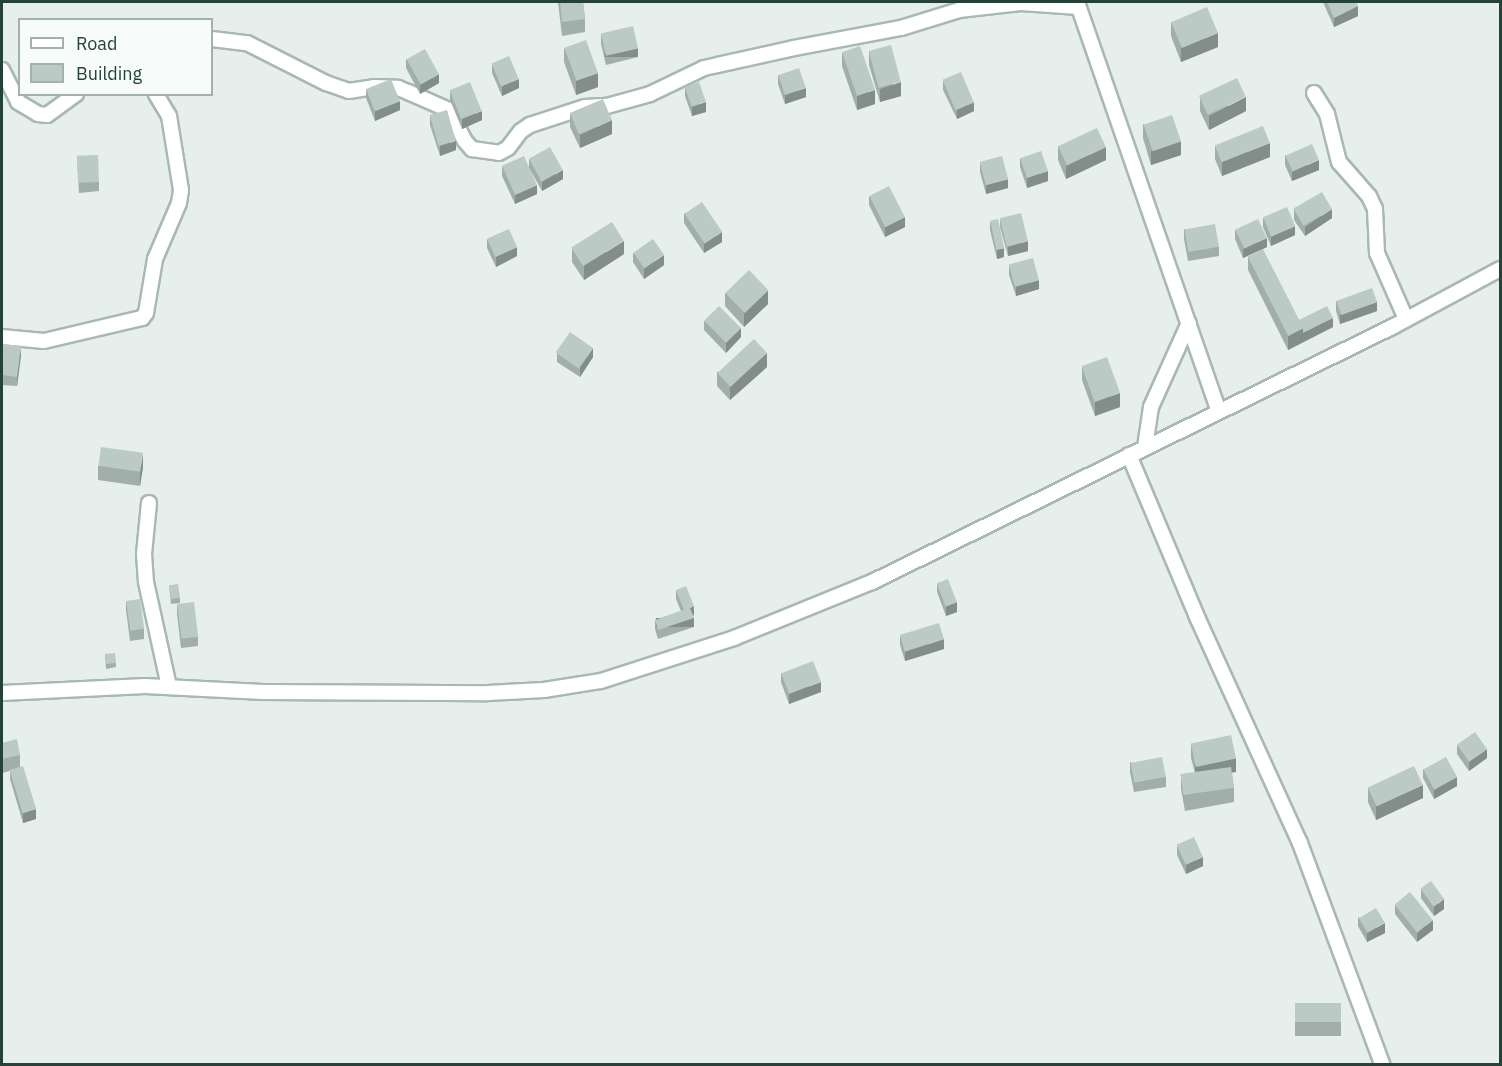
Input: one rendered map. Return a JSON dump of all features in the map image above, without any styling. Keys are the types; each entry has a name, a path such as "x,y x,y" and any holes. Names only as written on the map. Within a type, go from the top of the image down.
{"street":[{"path":"213,39 247,43 326,83 349,91 382,87 398,88 449,110 465,141 472,148 499,153 508,148 521,131 530,125 585,107 607,106 650,94 704,68 901,28 955,6 1021,3 1077,4 1219,411"},
{"path":"2,70 18,102 38,114 47,115 73,96"},
{"path":"1314,93 1327,114 1339,162 1369,196 1375,208 1377,253 1406,319"},
{"path":"2,337 44,341 142,318 146,313 155,259 179,203 181,190 169,116 157,96"},
{"path":"2,693 169,687 263,692 488,693 544,690 601,681 734,638 872,582 1406,319 1500,269"},
{"path":"1145,447 1151,408 1189,324"},
{"path":"1129,455 1197,617 1300,843 1382,1065"},
{"path":"149,502 144,554 146,582 169,687"}],"building":[{"path":"560,2 583,2 585,19 562,22"},
{"path":"1327,2 1356,2 1358,6 1334,18"},
{"path":"1207,7 1218,33 1182,48 1171,22"},
{"path":"633,26 638,48 606,56 601,33"},
{"path":"586,40 598,73 576,81 564,48"},
{"path":"891,45 901,82 879,88 869,51"},
{"path":"860,46 875,89 857,96 842,52"},
{"path":"425,49 439,74 421,85 407,59"},
{"path":"509,56 519,79 501,86 492,63"},
{"path":"799,68 806,88 785,95 778,75"},
{"path":"961,72 974,102 955,110 943,80"},
{"path":"1237,78 1246,97 1208,115 1199,96"},
{"path":"391,79 400,101 375,111 366,89"},
{"path":"470,82 482,111 461,119 450,90"},
{"path":"699,82 706,102 692,107 685,87"},
{"path":"603,99 612,120 579,134 570,113"},
{"path":"447,110 456,141 439,146 430,115"},
{"path":"1172,115 1181,141 1153,151 1144,125"},
{"path":"1263,126 1270,143 1222,162 1215,145"},
{"path":"1097,128 1106,147 1067,165 1058,146"},
{"path":"1312,144 1319,160 1292,171 1286,156"},
{"path":"550,147 563,170 542,181 529,159"},
{"path":"1041,151 1048,171 1027,178 1020,158"},
{"path":"98,155 99,182 78,183 77,156"},
{"path":"524,156 537,185 515,195 502,166"},
{"path":"1002,156 1008,179 986,185 980,162"},
{"path":"889,186 905,217 885,227 869,196"},
{"path":"1322,192 1332,209 1303,226 1293,208"},
{"path":"702,202 722,232 705,244 685,214"},
{"path":"1287,207 1295,226 1271,236 1263,217"},
{"path":"1021,213 1028,241 1007,246 1000,218"},
{"path":"998,219 1004,248 996,250 990,221"},
{"path":"1258,219 1267,238 1244,249 1235,230"},
{"path":"612,222 624,241 583,266 571,247"},
{"path":"1215,224 1219,247 1188,252 1184,229"},
{"path":"509,229 517,247 495,257 487,239"},
{"path":"653,239 664,255 644,268 633,253"},
{"path":"1263,249 1303,328 1288,336 1248,257"},
{"path":"1033,258 1039,280 1015,287 1009,264"},
{"path":"749,270 768,290 745,313 725,293"},
{"path":"1372,288 1377,302 1341,315 1336,301"},
{"path":"719,306 741,328 726,343 704,321"},
{"path":"1327,306 1333,318 1303,333 1299,320"},
{"path":"570,332 593,348 579,369 556,352"},
{"path":"754,339 767,353 730,387 717,373"},
{"path":"2,344 21,346 17,377 2,375"},
{"path":"1107,357 1120,393 1095,402 1082,366"},
{"path":"101,447 143,453 140,472 98,466"},
{"path":"948,579 957,602 946,607 937,583"},
{"path":"178,584 180,598 171,599 169,585"},
{"path":"686,586 694,606 690,608 694,618 658,630 655,620 684,610 676,590"},
{"path":"140,599 144,629 130,631 126,601"},
{"path":"194,602 198,637 181,639 177,604"},
{"path":"939,623 944,639 905,651 900,635"},
{"path":"115,653 116,663 106,664 105,654"},
{"path":"813,661 821,682 789,694 781,673"},
{"path":"1475,732 1487,749 1469,762 1457,745"},
{"path":"1231,735 1236,758 1196,767 1191,744"},
{"path":"17,739 20,755 2,759 2,743"},
{"path":"1162,757 1166,777 1134,783 1131,763"},
{"path":"1446,757 1457,777 1434,790 1423,770"},
{"path":"23,766 36,809 23,813 10,770"},
{"path":"1414,766 1423,785 1377,807 1368,788"},
{"path":"1231,767 1234,788 1183,795 1180,774"},
{"path":"1194,837 1203,857 1186,865 1177,845"},
{"path":"1431,881 1444,899 1433,906 1420,889"},
{"path":"1410,892 1433,920 1417,933 1394,905"},
{"path":"1376,908 1385,923 1368,933 1359,918"},
{"path":"1295,1003 1341,1003 1341,1022 1295,1022"}]}
